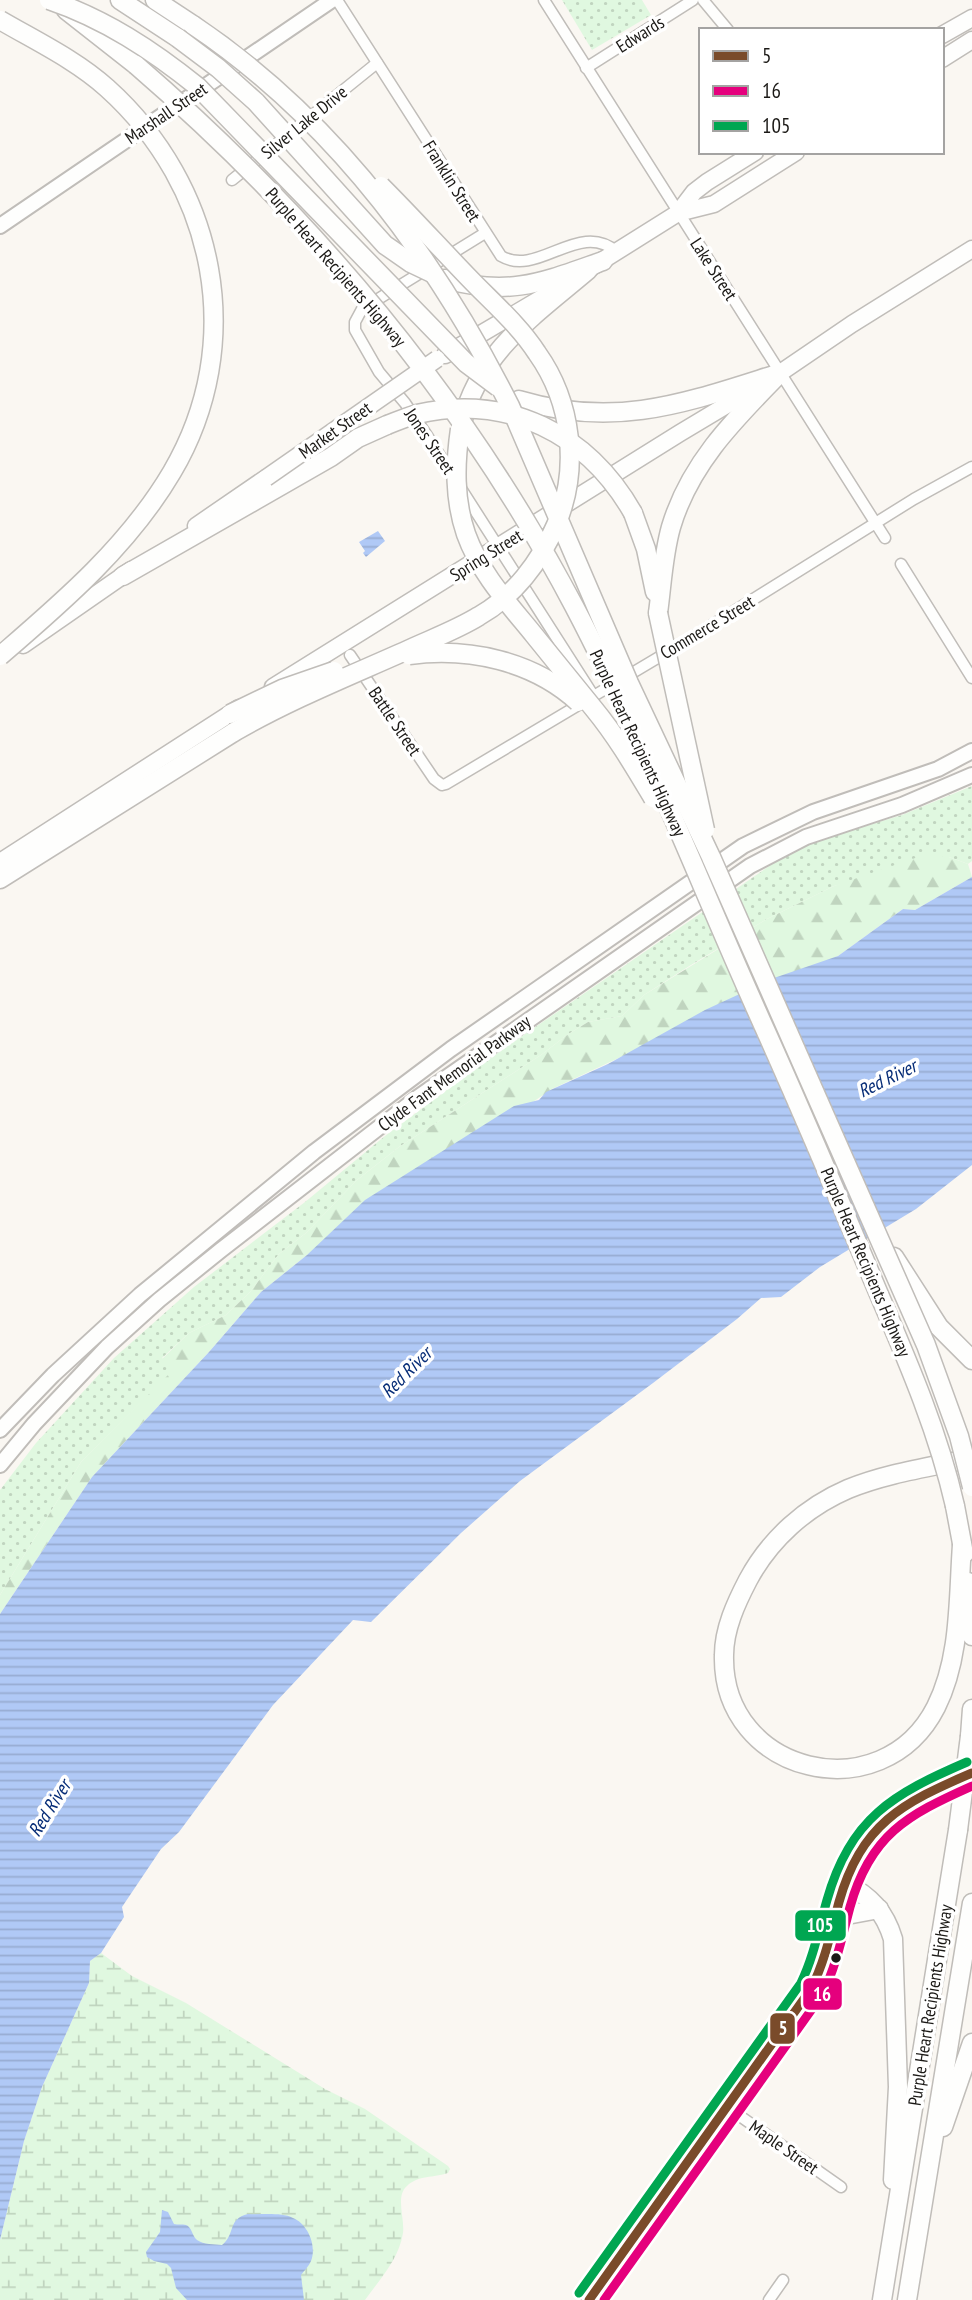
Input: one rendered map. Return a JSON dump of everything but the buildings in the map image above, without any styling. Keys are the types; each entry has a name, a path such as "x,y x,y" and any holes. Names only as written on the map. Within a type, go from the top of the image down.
{"highway":[{"name":"Purple Heart Recipients Highway","path":"50,0 136,65 208,129 299,220 362,292 458,416 504,485 573,603 622,702 692,860 931,1419 955,1506 968,1583 972,1636"},
{"path":"50,0 101,20 146,47 198,87 466,363 519,400 582,413 653,410 690,402 780,373"},
{"path":"120,0 178,38 256,102 385,245 411,263 445,279 500,289 547,281 603,261"},
{"name":"Purple Heart Recipients Highway","path":"155,0 247,64 330,141 393,217 460,312 510,407 635,695 711,857 873,1222 926,1345 955,1425 972,1487"},
{"path":"0,20 105,85 129,108 155,140 181,181 196,216 208,263 214,309 211,356 204,393 189,438 172,472 139,519 104,561 0,658"},
{"path":"0,879 267,713 479,616 515,588 536,562 552,534 569,477 569,442 563,408 549,370 513,324 391,196 356,161 330,141"},
{"path":"603,261 515,332 484,369 466,405 460,429 456,458 459,506 474,554 496,589 602,718 692,860"},
{"path":"658,613 671,527 691,478 723,432 780,373"},
{"path":"123,576 331,457 358,438 417,414 477,409 517,417 545,427 585,453 612,480 633,513 646,549 711,857"},
{"path":"230,713 282,689 356,664 423,653 468,655 513,663 564,689 582,705 625,754"},
{"path":"873,1222 939,1327 972,1360"},
{"path":"962,1545 957,1629 950,1664 936,1708 915,1736 893,1754 868,1766 814,1768 790,1760 770,1749 748,1728 734,1707 726,1683 724,1656 727,1630 754,1569 773,1542 821,1503 848,1489 876,1479 972,1458"},
{"name":"Purple Heart Recipients Highway","path":"882,2300 958,1830 972,1709"},
{"path":"845,1883 862,1892 879,1909 888,1926 894,1955 898,2087 893,2160 894,2231"},
{"name":"Purple Heart Recipients Highway","path":"907,2300 972,1903"},
{"path":"836,1917 879,1909"},
{"path":"932,2156 972,2043"}],"main road":[{"name":"Marshall Street","path":"0,226 335,0"},
{"path":"944,34 970,18"},
{"path":"944,58 972,40"},
{"name":"Market Street","path":"0,658 437,359 603,261 678,213 694,192 752,154"},
{"name":"Market Street","path":"678,213 701,208 724,198 793,154"},
{"name":"Spring Street","path":"0,862 230,713 780,373 852,324 972,249"},
{"name":"Clyde Fant Memorial Parkway","path":"0,1430 53,1375 139,1295 314,1152 474,1034 743,846 813,812 938,769 972,751"},
{"name":"Clyde Fant Memorial Parkway","path":"0,1465 74,1380 159,1300 429,1090 750,866 806,837 902,805 972,775"},
{"path":"589,2300 811,1989 829,1948 845,1883 862,1847 887,1818 912,1800 972,1773"}],"street":[{"name":"Franklin Street","path":"335,0 502,257 516,262 524,261 582,242 593,241 604,243 603,261"},
{"name":"Lake Street","path":"544,0 885,538"},
{"name":"Edwards","path":"586,68 693,0"},
{"path":"703,0 726,28"},
{"name":"Silver Lake Drive","path":"232,180 377,63"},
{"name":"Jones Street","path":"485,233 362,309 355,330 379,372 421,426 593,695"},
{"name":"Commerce Street","path":"442,785 452,782 691,638 874,523 972,467"},
{"path":"901,564 972,678"},
{"name":"Battle Street","path":"350,655 434,779 442,785"},
{"name":"Maple Street","path":"727,2107 841,2187"},
{"path":"769,2300 783,2280"}],"green space":[{"path":"562,0 642,0 651,15 592,50"},
{"path":"972,786 972,861 968,864 949,857 834,886 767,919 644,995 622,1016 588,1022 567,1035 541,1055 399,1147 357,1180 306,1233 279,1254 250,1292 226,1315 189,1333 162,1358 176,1368 81,1462 0,1595 0,1490 36,1443 114,1358 194,1287 305,1202 385,1136 483,1063 778,860 813,842 902,815"},
{"path":"927,854 949,857 968,864 972,877 915,910 903,909 838,956 552,1089 307,1255 261,1292 92,1477 0,1614 0,1595 81,1462 175,1368 162,1359 189,1333 226,1315 250,1292 279,1254 306,1233 357,1180 399,1147 541,1055 567,1035 588,1022 622,1016 644,995 767,919 834,886"},
{"path":"101,1953 132,1976 186,2003 325,2089 365,2109 448,2166 448,2173 421,2178 411,2182 403,2190 401,2242 388,2268 365,2300 0,2300 0,2240 24,2141 42,2087 89,1983 90,1961"}],"water":[{"path":"378,531 385,541 366,557 359,542"},
{"name":"Red River","path":"972,877 972,1165 916,1209 820,1267 781,1297 761,1298 653,1383 520,1481 461,1533 371,1622 353,1620 273,1705 179,1832 161,1849 122,1907 124,1917 101,1953 90,1961 89,1983 42,2087 24,2141 0,2240 0,1614 92,1477 261,1292 307,1255 365,1200 514,1106 539,1100 546,1092 608,1064 705,1010 774,978 838,956 903,909 915,910"},
{"path":"162,2210 168,2212 174,2224 188,2226 197,2240 222,2245 241,2216 283,2215 298,2221 307,2230 313,2249 311,2261 301,2275 304,2300 187,2300 176,2288 171,2268 147,2257 146,2252 160,2232"}],"transit line":[{"name":"105","path":"579,2293 801,1983 813,1952 827,1900 848,1848 878,1812 896,1798 967,1762"},
{"name":"5","path":"589,2300 811,1989 824,1957 848,1875 872,1835 905,1806 972,1773"},
{"name":"16","path":"604,2300 822,1995 835,1963 858,1882 880,1845 910,1818 972,1786"}]}
